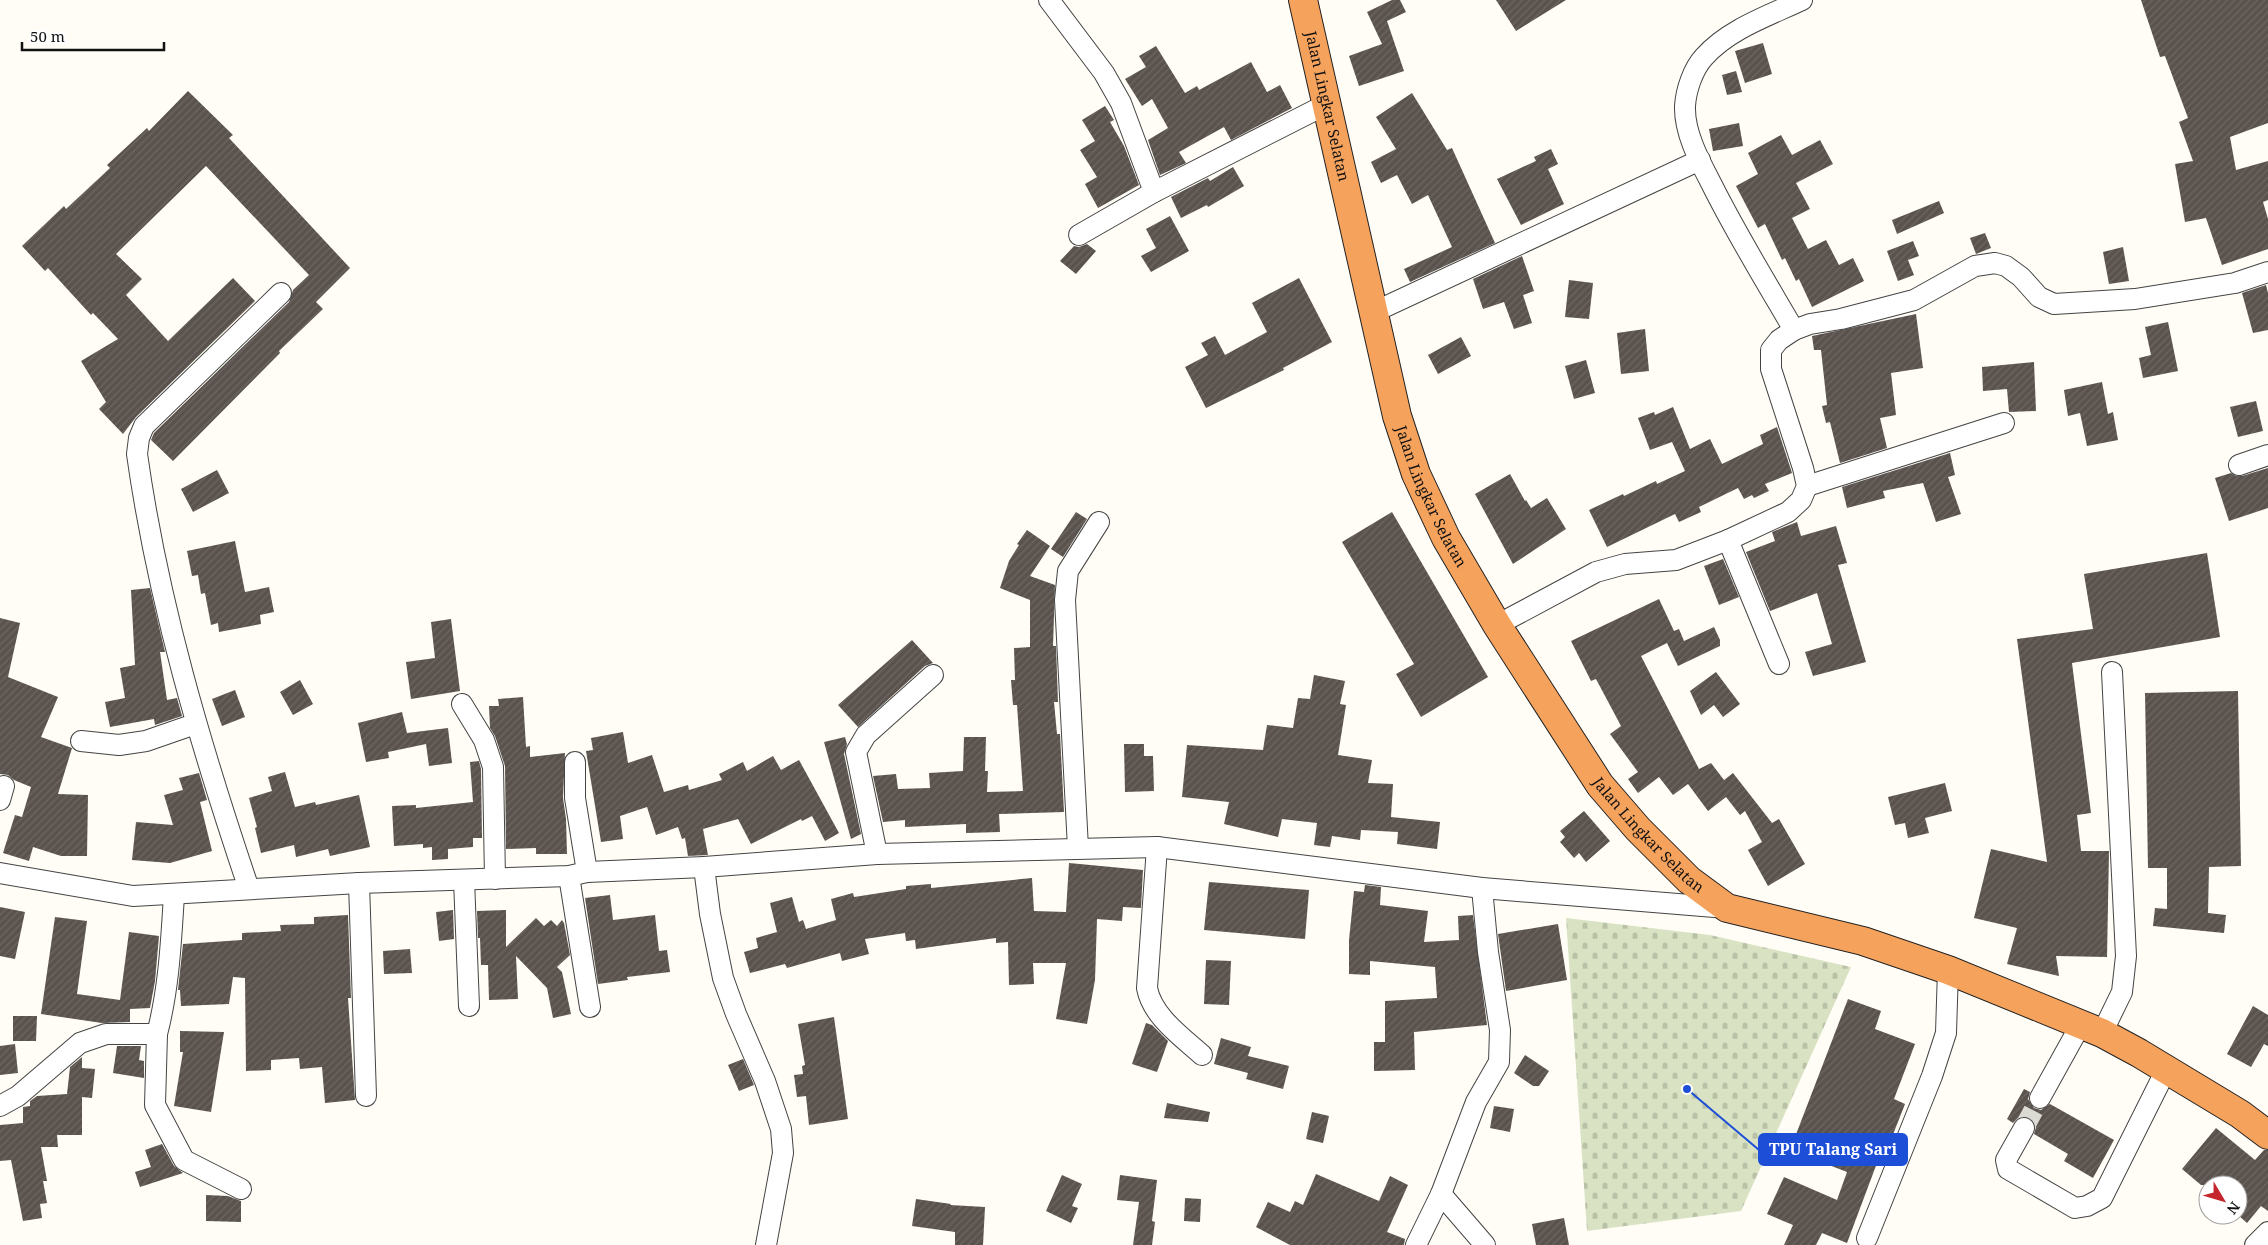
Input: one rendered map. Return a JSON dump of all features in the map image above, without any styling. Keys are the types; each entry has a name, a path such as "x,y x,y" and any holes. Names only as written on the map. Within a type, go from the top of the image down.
{"highway":[{"name":"Jalan Lingkar Selatan","path":"1304,0 1325,105 1397,416 1416,474 1446,538 1497,626 1600,785 1638,829 1689,880 1727,908"},
{"path":"1727,908 1863,941 1948,970 2092,1029 2240,1114 2268,1135"}],"street":[{"path":"1049,0 1104,74 1121,103 1154,192"},
{"path":"1794,330 1734,230 1700,160 1690,132 1685,107 1690,81 1702,58 1723,39 1802,0"},
{"path":"1080,235 1154,192 1325,105"},
{"path":"1374,312 1700,160"},
{"path":"1497,626 1596,572 1625,564 1676,560 1728,540 1788,512 1801,500 1807,486 1803,468 1771,369 1771,350 1779,340 1794,330 1810,324 1841,319 1914,300 1975,266 1996,263 2006,266 2021,277 2039,297 2054,304 2134,300 2235,284 2268,272"},
{"path":"249,889 195,724 161,586 137,454 138,438 144,426 281,293"},
{"path":"1807,486 2004,424"},
{"path":"2239,465 2268,455"},
{"path":"1078,848 1065,600 1068,571 1100,522"},
{"path":"1728,540 1779,664"},
{"path":"2040,1098 2122,992 2126,956 2112,672"},
{"path":"877,854 856,752 866,735 933,675"},
{"path":"462,704 484,740 493,767 495,879"},
{"path":"81,741 119,744 146,741 195,724"},
{"path":"575,762 578,874 590,1007"},
{"path":"1157,847 1147,988 1149,998 1168,1024 1202,1055"},
{"path":"0,873 133,896 359,883 495,879 704,867 877,854 1157,847 1482,888 1727,908"},
{"path":"704,867 710,914 723,978 736,1014 765,1081 781,1129 783,1153 766,1245"},
{"path":"464,880 469,1006"},
{"path":"359,883 366,1096"},
{"path":"1416,1245 1441,1194 1476,1102 1499,1062 1500,1030 1488,952 1482,888"},
{"path":"174,895 171,961 157,1034 154,1105 184,1160 241,1189"},
{"path":"1867,1238 1932,1076 1946,1033 1948,970"},
{"path":"0,1106 18,1096 80,1043 106,1034 157,1034"},
{"path":"2024,1128 2006,1160 2008,1169 2076,1208 2087,1206 2102,1198 2166,1070"},
{"path":"1441,1194 1485,1245"},
{"path":"2255,1245 2268,1232"}],"green space":[{"path":"1566,918 1710,935 1851,967 1741,1211 1587,1231"}],"building":[{"path":"1392,0 1400,0 1406,12 1387,21 1404,71 1359,86 1349,56 1382,44 1367,12"},
{"path":"1496,0 1566,0 1516,31"},
{"path":"2141,0 2268,0 2268,123 2230,137 2236,170 2268,161 2268,200 2263,202 2268,219 2268,249 2222,265 2206,218 2185,222 2175,164 2193,161 2179,122 2188,118 2165,56 2160,57"},
{"path":"1763,43 1772,74 1745,83 1735,51"},
{"path":"1156,46 1185,93 1197,86 1199,90 1251,62 1267,92 1280,85 1292,108 1231,140 1224,127 1179,152 1186,163 1160,175 1148,140 1168,128 1152,99 1142,106 1125,79 1146,67 1139,56"},
{"path":"1736,71 1742,92 1727,95 1722,75"},
{"path":"188,91 233,135 229,138 350,268 316,302 323,309 279,351 280,353 173,461 151,440 154,433 289,302 293,290 309,275 206,166 116,254 142,279 126,295 168,341 233,278 255,301 136,417 123,434 99,409 106,402 81,361 118,339 93,313 91,315 48,268 45,271 22,246 64,206 66,209 110,168 107,165 147,128 149,131"},
{"path":"1412,93 1447,150 1452,148 1495,243 1410,282 1404,269 1452,247 1428,195 1412,204 1397,175 1381,183 1371,162 1396,149 1376,117"},
{"path":"1105,106 1114,120 1110,122 1124,146 1139,185 1098,208 1085,184 1097,177 1080,150 1095,141 1082,120"},
{"path":"1739,123 1743,146 1713,151 1709,129"},
{"path":"1781,135 1792,155 1820,140 1833,164 1796,183 1810,209 1792,218 1808,249 1826,240 1839,265 1853,258 1864,281 1812,307 1799,279 1796,281 1785,258 1782,260 1765,224 1758,228 1736,186 1758,174 1748,153"},
{"path":"1551,149 1558,164 1548,169 1564,204 1521,225 1497,179 1536,161 1534,157"},
{"path":"1233,167 1244,186 1208,207 1207,205 1181,218 1171,197 1208,178 1210,181"},
{"path":"1939,201 1944,213 1897,234 1892,220"},
{"path":"1170,216 1189,251 1151,272 1141,256 1156,248 1146,229"},
{"path":"1985,233 1991,248 1976,254 1970,238"},
{"path":"1913,241 1919,256 1908,260 1914,275 1898,281 1887,251"},
{"path":"1087,244 1096,251 1076,274 1060,261 1074,246 1079,247"},
{"path":"2123,247 2129,281 2109,284 2103,252"},
{"path":"1522,256 1534,291 1523,295 1532,323 1514,329 1504,302 1483,309 1473,279"},
{"path":"1299,278 1332,342 1283,368 1284,370 1206,408 1185,367 1208,355 1201,343 1215,336 1225,355 1267,332 1252,303"},
{"path":"1569,280 1593,283 1589,319 1565,317"},
{"path":"2266,285 2268,293 2268,330 2253,333 2242,293"},
{"path":"1916,314 1923,368 1891,373 1896,415 1880,418 1887,448 1840,463 1830,422 1826,423 1822,406 1827,405 1821,350 1814,350 1812,336"},
{"path":"2168,322 2178,371 2143,378 2139,358 2151,355 2145,327"},
{"path":"1645,329 1649,371 1621,374 1617,333"},
{"path":"1461,337 1471,356 1438,374 1428,355"},
{"path":"1586,360 1595,393 1574,399 1565,366"},
{"path":"2034,362 2036,411 2009,412 2007,389 1983,391 1982,367"},
{"path":"2102,382 2108,414 2113,412 2118,440 2087,446 2080,413 2068,416 2064,390"},
{"path":"2256,401 2263,431 2238,437 2230,407"},
{"path":"1673,407 1690,449 1710,439 1722,464 1763,444 1760,435 1777,427 1792,473 1765,484 1769,491 1754,498 1752,495 1744,499 1738,488 1699,507 1701,512 1679,522 1675,514 1607,547 1589,510 1623,494 1624,496 1656,481 1657,484 1685,471 1672,442 1650,450 1638,418 1654,412 1655,415"},
{"path":"1950,453 1955,475 1948,477 1961,514 1936,522 1923,483 1883,491 1885,498 1847,508 1842,487"},
{"path":"2268,468 2268,508 2229,521 2215,478 2231,473 2236,476 2242,476"},
{"path":"217,470 229,493 193,512 181,489"},
{"path":"1510,474 1531,508 1547,498 1566,529 1513,564 1475,494"},
{"path":"1076,512 1087,519 1063,557 1051,549"},
{"path":"1392,512 1488,677 1421,717 1396,674 1414,664 1342,542"},
{"path":"1797,522 1801,536 1836,526 1847,563 1838,565 1866,662 1813,676 1805,652 1832,644 1817,593 1770,611 1746,552 1775,541 1772,532"},
{"path":"1027,530 1050,546 1030,576 1055,585 1053,646 1056,646 1058,702 1054,702 1057,734 1060,734 1064,812 999,814 1000,832 966,833 966,824 905,827 905,820 883,822 873,776 896,774 898,789 930,788 929,773 963,771 964,737 986,737 985,771 988,771 987,792 1023,791 1017,705 1013,705 1011,680 1015,680 1014,648 1030,647 1030,600 1000,588 1009,561 1019,545 1017,544"},
{"path":"235,541 245,592 269,587 274,612 260,615 261,624 219,632 218,623 211,625 205,593 201,594 198,575 192,576 187,551"},
{"path":"2207,553 2220,637 2072,663 2091,813 2077,815 2081,851 2109,851 2107,957 2056,956 2059,976 2007,964 2017,928 1974,918 1991,849 2047,862 2017,639 2093,629 2084,574"},
{"path":"1723,559 1739,597 1719,605 1704,566"},
{"path":"150,588 165,652 160,652 167,700 177,698 182,716 155,725 154,719 110,727 105,702 125,698 120,668 135,665 131,590"},
{"path":"1659,599 1674,631 1679,629 1684,641 1714,627 1720,640 1720,646 1678,666 1667,643 1641,656 1699,769 1711,763 1724,780 1733,773 1772,823 1779,819 1805,864 1768,886 1748,850 1762,842 1745,811 1740,815 1726,797 1708,811 1688,784 1673,795 1659,777 1638,793 1628,779 1638,772 1610,734 1621,726 1596,679 1591,681 1571,641"},
{"path":"0,618 20,623 8,677 58,697 41,737 72,748 58,794 88,795 87,856 61,856 33,847 29,861 3,853 15,815 22,817 31,787 14,780 8,775 0,774"},
{"path":"451,619 460,691 411,699 406,662 435,658 431,622"},
{"path":"912,640 933,663 925,666 858,727 838,705"},
{"path":"1716,672 1740,704 1723,717 1714,705 1701,715 1690,691"},
{"path":"1314,675 1345,681 1340,704 1346,705 1338,755 1372,760 1368,783 1393,784 1391,817 1440,822 1437,849 1397,844 1398,832 1361,830 1360,840 1332,836 1330,847 1314,845 1317,823 1282,819 1278,837 1224,824 1229,802 1182,797 1187,745 1263,750 1267,725 1293,728 1298,698 1310,699"},
{"path":"300,680 313,704 293,715 280,692"},
{"path":"235,690 245,717 222,726 212,699"},
{"path":"2238,691 2241,866 2209,867 2208,913 2226,915 2224,933 2153,926 2155,908 2167,909 2167,868 2148,868 2145,693"},
{"path":"523,697 526,747 530,746 530,757 565,753 563,798 567,854 536,854 536,848 506,849 505,766 495,736 490,728 489,706 499,706 498,699"},
{"path":"402,712 407,733 448,728 452,763 429,766 426,744 388,752 389,758 366,762 358,723"},
{"path":"623,732 628,763 652,755 664,792 688,785 689,790 722,780 719,774 743,762 747,771 773,756 781,770 799,760 839,833 825,841 812,816 802,821 801,819 751,844 738,819 703,829 708,855 688,856 685,838 682,839 678,827 656,835 647,807 620,816 623,839 601,842 586,751 593,750 591,738"},
{"path":"845,737 847,744 844,754 861,834 851,839 824,742"},
{"path":"1124,744 1144,744 1144,756 1153,756 1154,791 1125,792"},
{"path":"479,761 481,769 482,838 473,838 473,847 448,849 448,859 432,860 432,847 423,848 423,844 394,846 392,806 416,805 416,808 473,802 470,762"},
{"path":"285,772 295,807 315,802 316,805 359,795 370,847 330,856 328,849 296,857 294,845 261,853 255,828 257,827 249,798 272,791 268,777"},
{"path":"199,773 207,800 200,802 212,851 170,863 132,860 136,822 173,825 164,795 183,790 179,778"},
{"path":"1945,783 1952,811 1925,818 1929,833 1908,838 1905,823 1895,825 1888,797"},
{"path":"1584,811 1610,841 1586,862 1579,853 1574,858 1560,842 1565,837 1560,831"},
{"path":"1069,863 1143,870 1141,908 1123,907 1122,921 1097,919 1095,980 1087,1024 1056,1019 1066,963 1033,963 1034,984 1009,985 1008,942 996,943 996,938 916,949 915,940 906,941 905,933 865,939 869,954 842,961 840,953 787,968 785,964 750,973 744,952 758,948 756,938 777,932 770,903 792,897 799,922 803,920 806,929 836,920 831,899 853,893 854,897 906,889 906,886 931,884 931,888 1032,878 1034,911 1066,912"},
{"path":"1209,882 1309,890 1305,939 1204,930"},
{"path":"1365,885 1381,887 1380,905 1428,911 1424,942 1459,940 1458,916 1473,915 1487,1025 1414,1032 1415,1070 1374,1071 1374,1042 1385,1042 1385,1001 1437,998 1435,967 1370,961 1370,975 1349,974 1349,940 1354,891 1364,892"},
{"path":"610,895 613,920 655,915 659,951 667,950 670,972 627,977 628,980 598,984 585,898"},
{"path":"0,907 25,912 15,959 0,956"},
{"path":"453,910 454,939 439,941 436,912"},
{"path":"506,910 506,947 536,918 544,926 551,920 557,926 562,920 564,923 570,955 557,967 562,972 571,1014 553,1018 547,988 516,956 518,999 489,1000 488,965 481,965 477,911"},
{"path":"348,915 351,998 348,998 355,1100 325,1103 322,1067 300,1069 299,1058 271,1060 271,1070 246,1071 245,978 233,977 229,1004 181,1006 180,990 178,990 183,944 242,940 242,933 281,931 280,925 314,924 314,917"},
{"path":"55,917 87,921 77,994 120,1000 129,932 159,936 155,981 150,1008 130,1009 130,1022 102,1023 41,1014"},
{"path":"1558,924 1567,980 1506,991 1498,934"},
{"path":"410,949 412,973 384,974 383,951"},
{"path":"1206,960 1231,961 1229,1005 1204,1004"},
{"path":"1848,999 1881,1011 1875,1029 1915,1044 1894,1099 1905,1104 1881,1165 1877,1163 1847,1243 1822,1233 1816,1245 1784,1245 1793,1225 1767,1214 1784,1177 1837,1200 1847,1172 1790,1150"},
{"path":"2253,1006 2268,1015 2268,1046 2264,1044 2251,1067 2227,1054"},
{"path":"13,1016 37,1016 36,1041 13,1041"},
{"path":"834,1017 848,1119 809,1125 806,1096 797,1097 794,1075 803,1074 802,1066 805,1065 798,1024"},
{"path":"1146,1023 1152,1025 1168,1041 1157,1072 1132,1064"},
{"path":"180,1031 224,1032 211,1112 174,1106 183,1052 180,1052"},
{"path":"1221,1038 1251,1047 1248,1056 1289,1066 1283,1089 1246,1079 1248,1073 1214,1064"},
{"path":"15,1044 18,1073 0,1075 0,1046"},
{"path":"117,1046 141,1046 139,1060 144,1061 144,1078 113,1073"},
{"path":"1525,1055 1549,1071 1539,1086 1533,1086 1514,1073"},
{"path":"82,1057 82,1068 95,1069 92,1098 82,1097 82,1135 57,1135 58,1147 41,1147 47,1181 43,1181 47,1203 40,1204 42,1218 23,1221 11,1160 0,1161 0,1125 23,1123 23,1107 30,1106 30,1101 37,1096 67,1094 70,1067"},
{"path":"743,1059 754,1085 739,1091 728,1065"},
{"path":"2024,1089 2030,1092 2028,1099 2034,1108 2041,1110 2050,1104 2114,1140 2093,1178 2064,1161 2068,1154 2034,1134 2036,1127 2030,1118 2018,1118 2013,1123 2007,1119"},
{"path":"1167,1103 1210,1112 1208,1122 1164,1118"},
{"path":"1494,1106 1514,1109 1510,1132 1490,1128"},
{"path":"1312,1112 1329,1116 1323,1143 1306,1139"},
{"path":"2216,1128 2255,1160 2264,1150 2268,1150 2268,1211 2261,1206 2248,1222 2248,1175 2198,1175 2198,1182 2182,1169"},
{"path":"162,1144 174,1166 183,1173 140,1187 135,1172 151,1167 145,1150"},
{"path":"1316,1174 1379,1201 1390,1176 1408,1185 1387,1232 1405,1239 1404,1245 1290,1245 1256,1227 1268,1202 1290,1212 1295,1201 1303,1205"},
{"path":"1062,1175 1082,1184 1072,1206 1078,1208 1071,1223 1046,1211"},
{"path":"1120,1175 1157,1180 1152,1221 1155,1222 1152,1245 1133,1245 1139,1202 1117,1200"},
{"path":"206,1195 228,1196 241,1201 241,1222 206,1221"},
{"path":"1185,1198 1201,1199 1200,1222 1184,1221"},
{"path":"916,1199 950,1205 985,1207 983,1245 955,1245 955,1232 912,1226"},
{"path":"1564,1218 1569,1245 1536,1245 1532,1224"}],"tunnel":[{"path":"2024,1128 2040,1098"}],"place":[{"name":"TPU Talang Sari","path":"1687,1089"}]}
